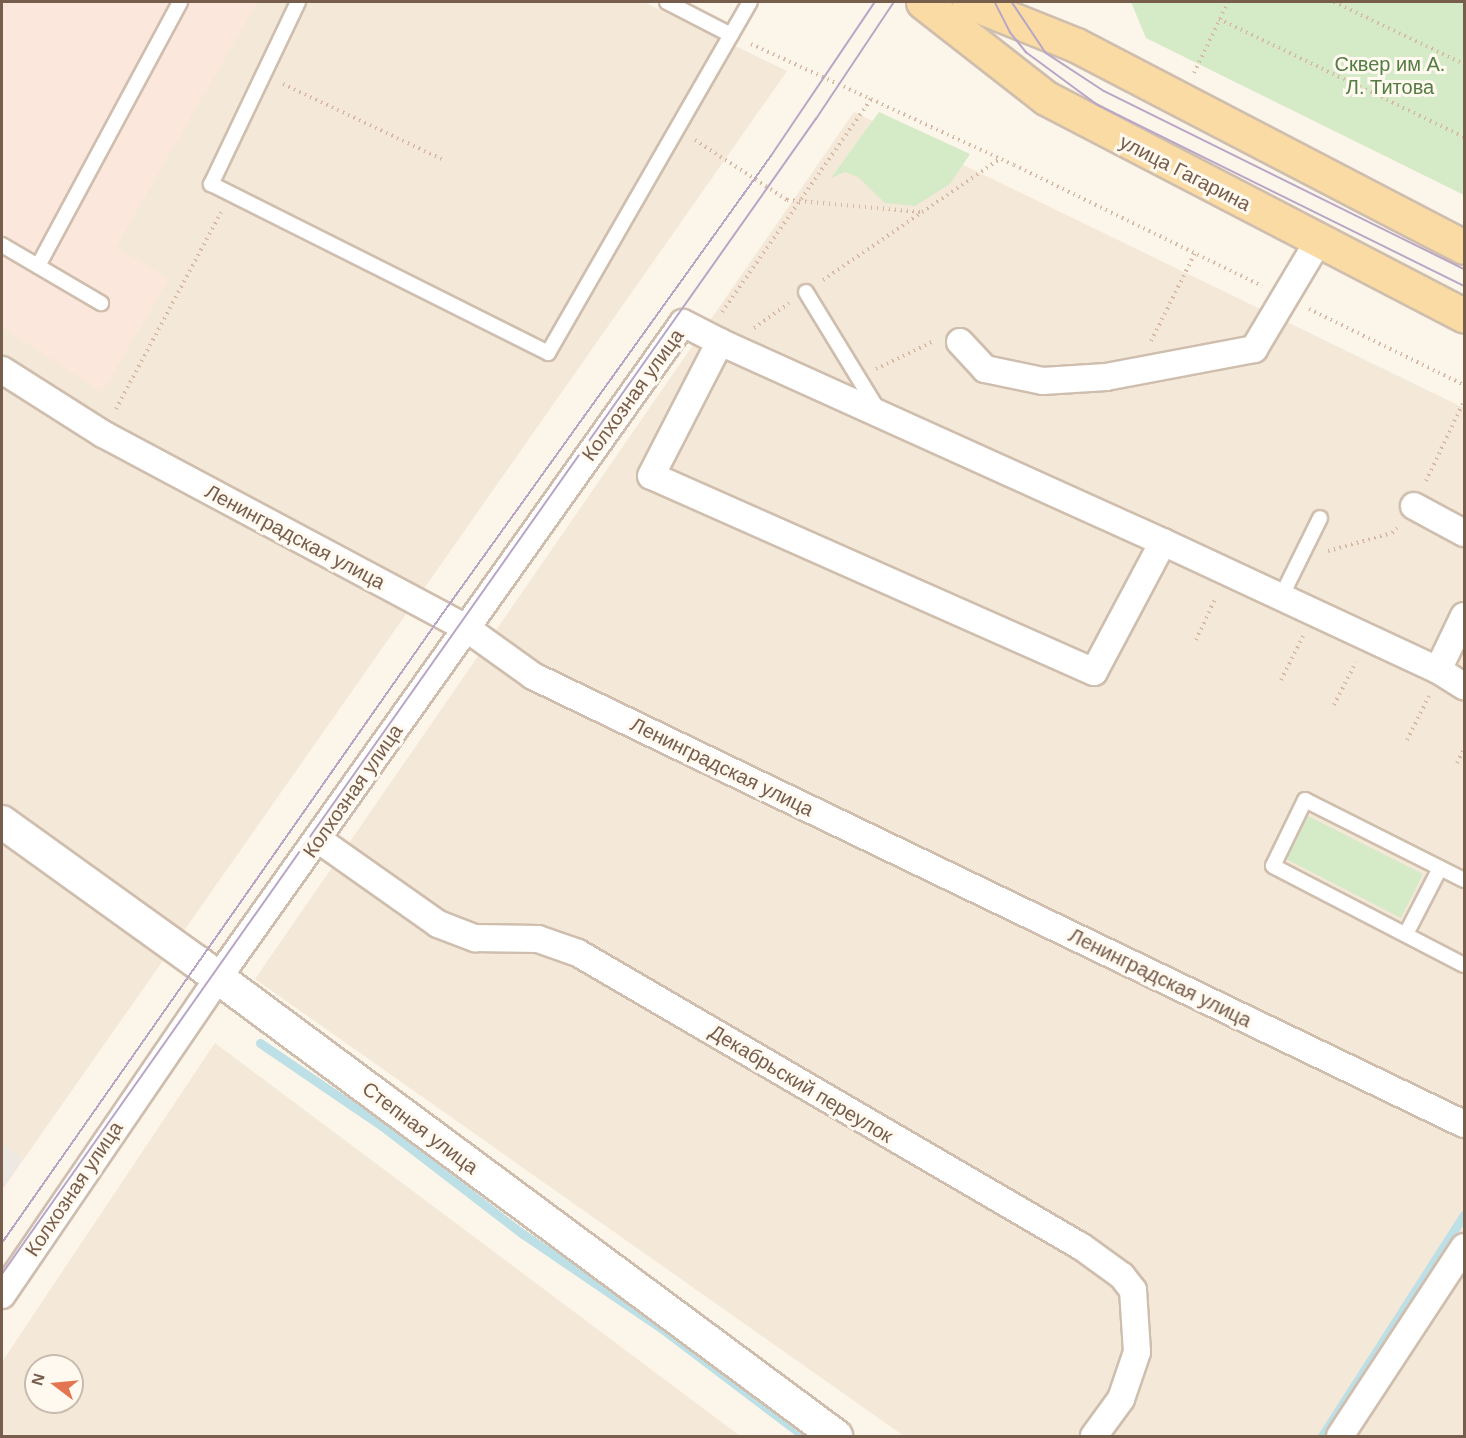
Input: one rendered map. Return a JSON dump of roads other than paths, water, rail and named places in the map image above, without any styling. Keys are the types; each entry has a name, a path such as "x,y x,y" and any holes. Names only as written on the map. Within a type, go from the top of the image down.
{"main road":[{"name":"улица Гагарина","path":"925,2 1046,98 1464,316"},
{"path":"969,2 1076,45 1464,247"}],"street":[{"path":"949,341 985,369 1043,381 1106,377 1254,350 1318,240"},
{"name":"Колхозная улица","path":"2,1295 218,978 319,840 466,628 683,323 718,341"},
{"path":"1164,542 1094,672 651,476 718,341 1164,542 1281,597 1435,680 1464,686"},
{"name":"Ленинградская улица","path":"2,370 103,434 466,628 533,676 1464,1124"},
{"path":"1414,506 1464,533"},
{"path":"1435,680 1464,616"},
{"name":"Степная улица","path":"2,822 218,978 837,1437"},
{"name":"Декабрьский переулок","path":"319,840 438,924 475,938 538,939 578,953 1082,1247 1122,1276 1133,1290 1137,1352 1121,1400 1094,1437"},
{"path":"1340,1437 1464,1247"}],"lane":[{"path":"38,266 180,2"},
{"path":"298,2 211,183 548,353 750,2"},
{"path":"667,2 731,35"},
{"path":"2,245 101,303"},
{"path":"806,292 880,414"},
{"path":"1281,597 1320,518"},
{"path":"1464,880 1305,800 1273,866 1464,964"},
{"path":"1406,934 1440,868"}],"waterway":[{"path":"260,1043 382,1126 523,1234 661,1328 804,1436"},
{"path":"1322,1436 1464,1215"}],"tram line":[{"path":"2,1243 441,616 771,156 875,2"},
{"path":"2,1274 816,119 894,2"},
{"path":"995,2 1010,32 1026,52 1098,105 1464,286"},
{"path":"1012,2 1046,53 1104,91 1464,269"}],"park label":[{"name":"Сквер им А. Л. Титова","path":"1390,76"}]}
